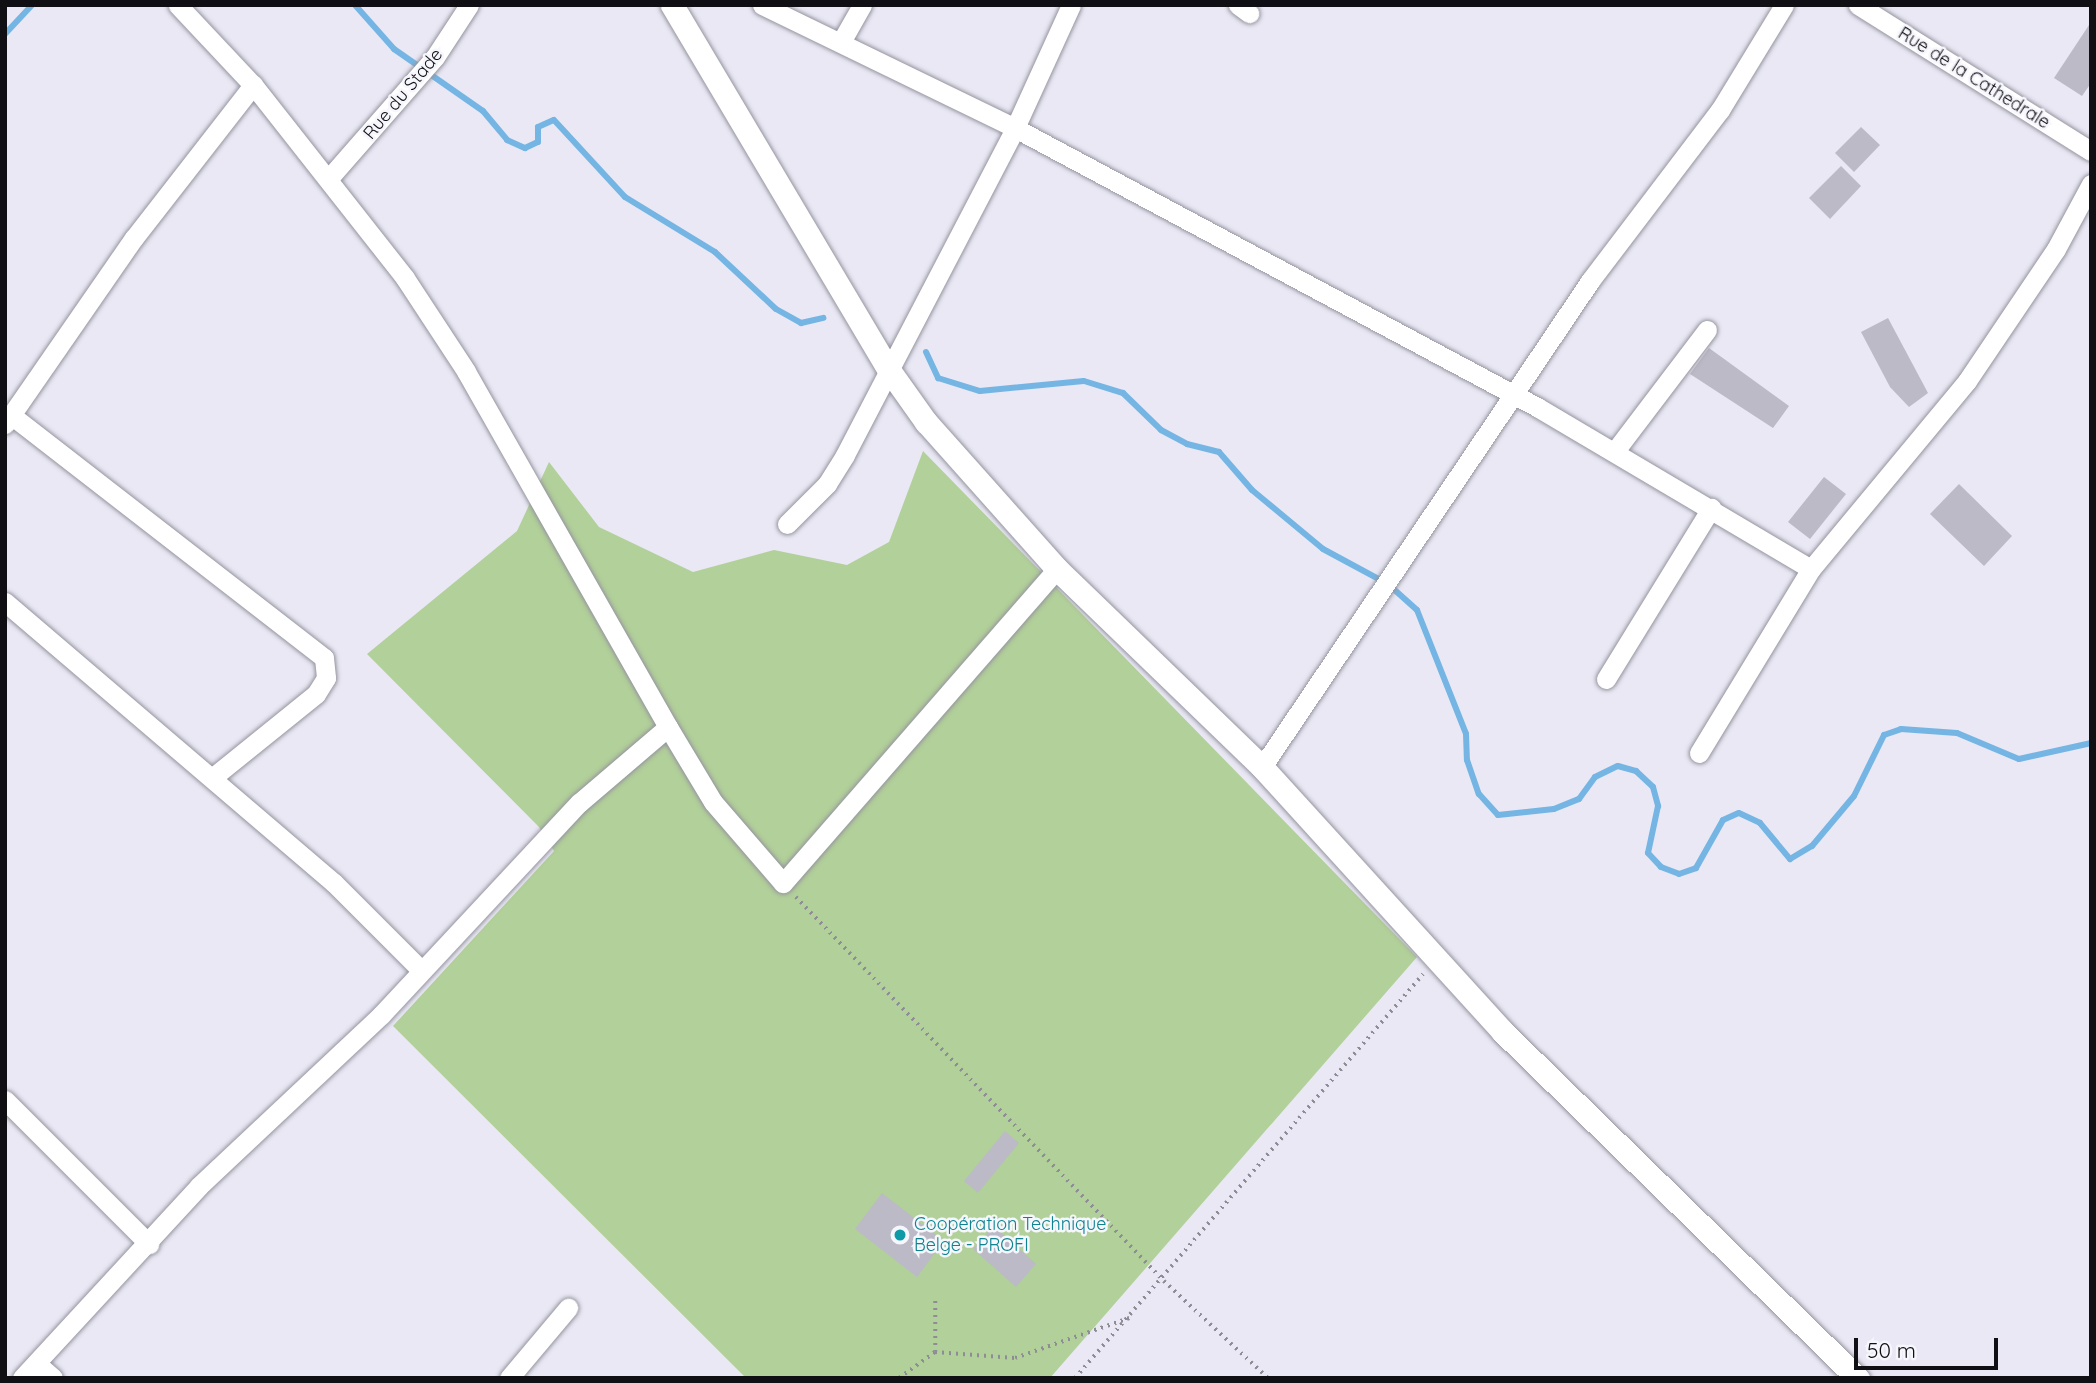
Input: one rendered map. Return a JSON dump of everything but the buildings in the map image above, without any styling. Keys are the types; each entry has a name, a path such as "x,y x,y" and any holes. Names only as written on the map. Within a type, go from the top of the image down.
{"street":[{"path":"178,5 253,85 330,177 466,371 713,802 783,883 1057,569"},
{"name":"Rue du Stade","path":"330,177 421,74 444,45 469,5"},
{"path":"673,5 889,370 926,422 1057,569 1262,767 1435,960 1858,1378"},
{"path":"762,5 1015,128 1513,395 1615,451 1811,569"},
{"path":"841,42 862,5"},
{"path":"1262,767 1590,281 1720,110 1784,5"},
{"name":"Rue de la Cathedrale","path":"1858,5 2091,151"},
{"path":"787,524 827,484 889,370 1015,128 1063,8"},
{"path":"213,777 316,694 326,678 324,657 8,419 134,238 253,85"},
{"path":"1699,753 1811,569 1967,381 2056,250 2091,184"},
{"path":"1615,451 1707,330"},
{"path":"1606,679 1711,508"},
{"path":"5,602 334,883 420,969"},
{"path":"22,1378 200,1186 380,1015 420,969 579,803 668,727"},
{"path":"5,1100 149,1244"},
{"path":"509,1378 568,1308"},
{"path":"37,1364 53,1378"}],"path":[{"path":"783,883 1164,1281 1268,1378"},
{"path":"1075,1378 1164,1281 1435,960"},
{"path":"935,1298 935,1352"},
{"path":"898,1378 935,1352 1014,1358 1132,1317"}],"green space":[{"path":"923,451 1417,957 1050,1378 746,1378 393,1026 554,851 539,827 367,654 517,531 549,462 599,527 693,572 774,550 847,565 889,542"}],"waterway":[{"path":"5,34 32,5"},
{"path":"355,5 394,49 483,111 507,140 525,148 538,142 538,127 554,120 625,197 715,252 776,309 801,323 823,318"},
{"path":"926,352 938,378 980,391 1084,381 1123,393 1161,430 1187,444 1219,452 1252,490 1323,549 1388,584 1417,610 1466,734 1467,760 1479,794 1498,815 1554,809 1579,799 1595,777 1618,766 1636,771 1653,787 1658,806 1648,853 1661,867 1679,874 1696,868 1723,820 1739,813 1760,823 1790,859 1812,846 1854,796 1884,735 1901,729 1957,733 2019,759 2091,743"}],"place":[{"name":"Coopération Technique Belge - PROFI","path":"900,1235"}]}
